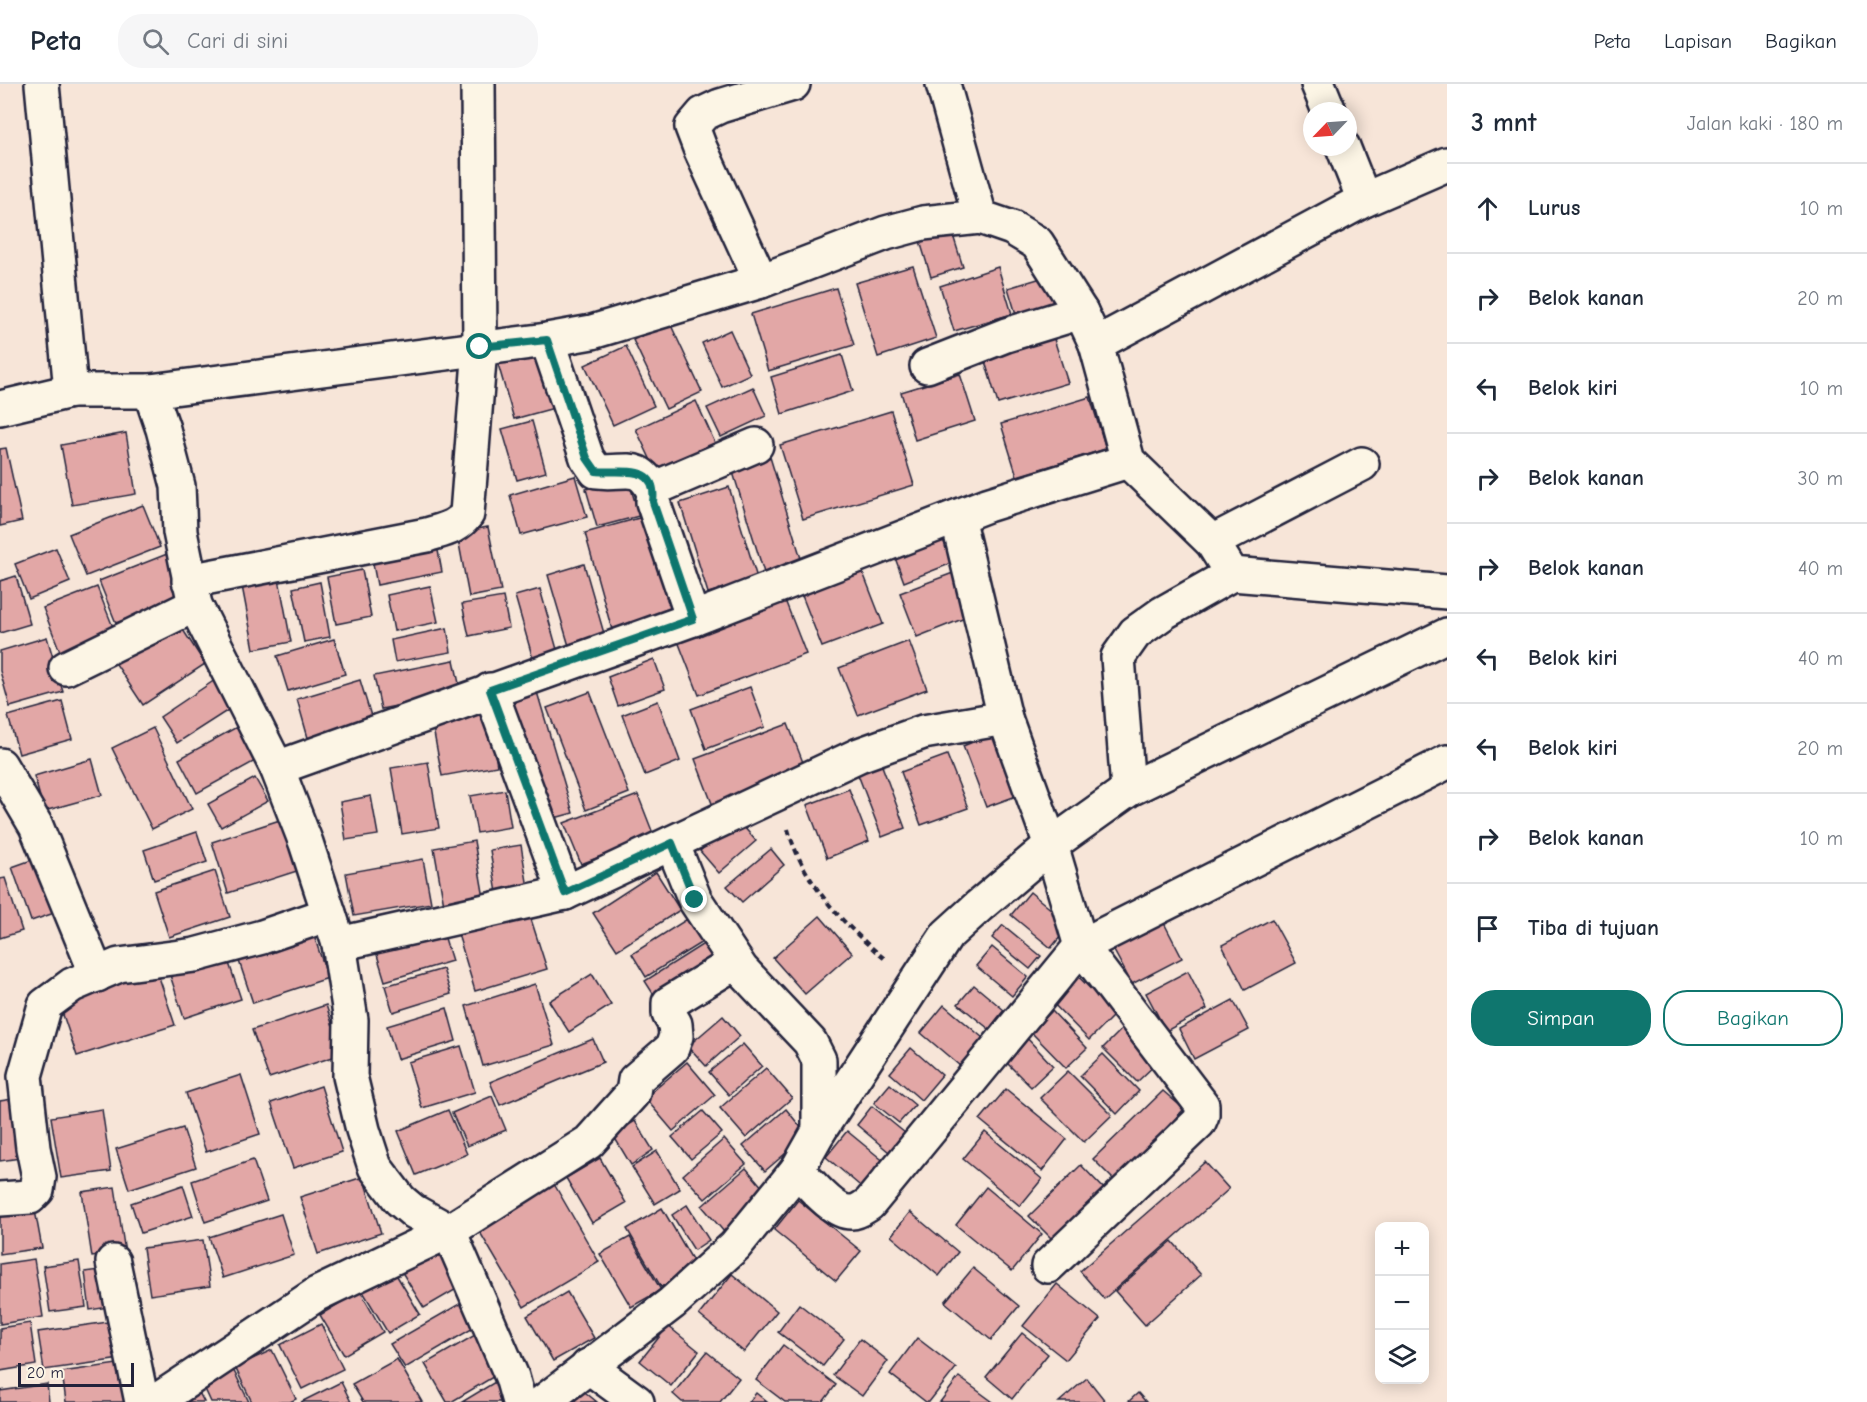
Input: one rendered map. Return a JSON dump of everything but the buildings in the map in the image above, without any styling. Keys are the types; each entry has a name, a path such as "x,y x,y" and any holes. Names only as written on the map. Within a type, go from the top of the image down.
{"street":[{"path":"42,84 71,391"},
{"path":"66,668 192,593 426,535 451,528 461,522 466,514 480,347 478,84"},
{"path":"761,281 700,148 693,127 703,114 720,106 793,84"},
{"path":"943,84 980,217"},
{"path":"1318,84 1325,102"},
{"path":"1347,156 1364,200"},
{"path":"1096,344 1364,200 1447,164"},
{"path":"0,408 71,391 150,391 547,340 592,332 761,281 886,233 923,223 980,217 1011,228 1036,243 1081,312 1096,344 1128,461 1212,542 1232,574"},
{"path":"927,366 1006,334 1081,312"},
{"path":"547,340 587,458 596,471 609,473 632,471 641,473 648,479 654,492 653,502 693,619"},
{"path":"150,391 178,486 180,532 192,593 277,768 306,843 334,929 351,1020 350,1077 375,1167 400,1200 413,1211 449,1231 512,1377 519,1402"},
{"path":"654,492 660,486 756,445"},
{"path":"277,768 693,619 987,505 1128,461"},
{"path":"1212,542 1362,464"},
{"path":"957,518 1005,718 1051,845 1081,946 1202,1106 1203,1115 1199,1122 1048,1266"},
{"path":"1128,790 1118,657 1135,633 1163,613 1232,574 1447,592"},
{"path":"543,1402 672,1303 735,1246 797,1170 819,1131 947,935 1051,845 1128,790 1447,635"},
{"path":"490,690 565,893"},
{"path":"0,1199 30,1197 36,1190 39,1177 33,1148 25,1076 45,1005 72,985 119,965 195,955 262,937 334,929 565,893 859,755 923,732 1005,718"},
{"path":"797,1170 826,1200 845,1211 852,1212 869,1204 1081,946 1447,762"},
{"path":"0,765 36,826 97,975"},
{"path":"672,843 695,900 736,962 810,1042 819,1060 819,1131"},
{"path":"155,1402 317,1294 449,1231 589,1142 633,1093 635,1080 672,1048 676,1036 675,1024 669,1014 669,1003 736,962"},
{"path":"113,1262 142,1402"},
{"path":"588,1366 637,1402"}],"path":[{"path":"777,794 794,850 818,891 848,927 914,984"}],"route":[{"path":"480,347 547,340 587,458 596,471 609,473 632,471 641,473 648,479 654,492 653,502 693,619 490,690 565,893 672,843 695,900"}]}
